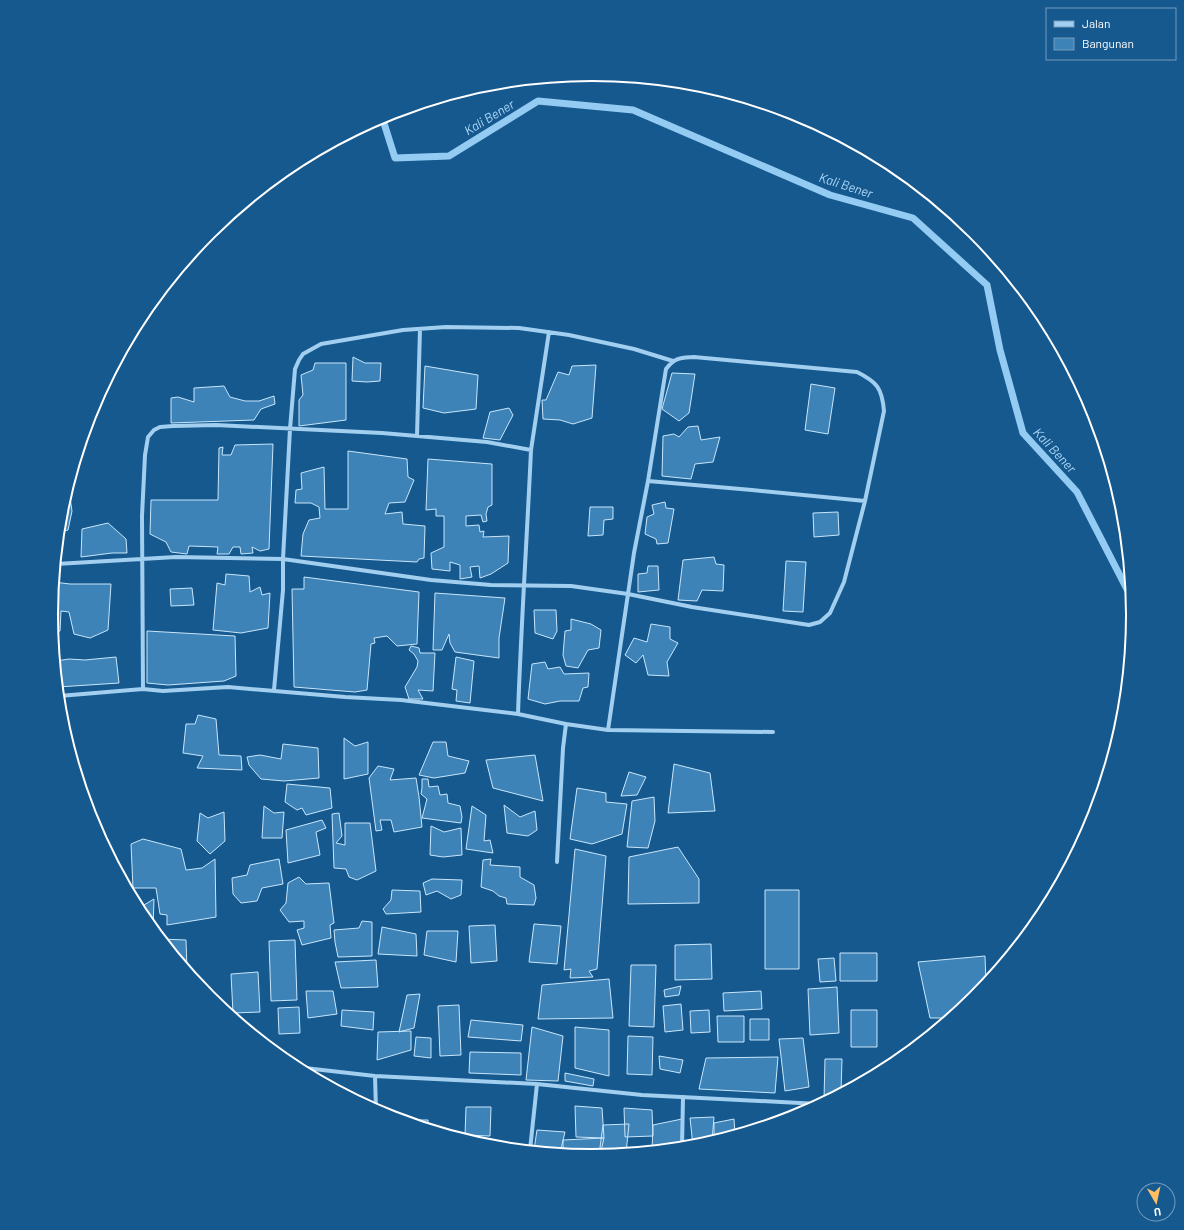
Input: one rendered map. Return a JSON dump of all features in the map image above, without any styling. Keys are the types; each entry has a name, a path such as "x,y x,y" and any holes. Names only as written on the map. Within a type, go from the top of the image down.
{"street":[{"path":"274,690 283,590 283,559 290,429 295,370 303,354 321,344 403,330 446,327 519,328 569,335 634,349 673,361"},
{"path":"417,436 420,329"},
{"path":"518,714 523,585 528,536 531,450 549,332"},
{"path":"61,564 176,557 283,559 431,580 490,585 571,586 628,594 692,607 809,625 820,622 830,613 844,582 865,501 884,411 883,397 877,384 868,377 857,372 694,356 673,361 666,369 648,481 634,552 628,594 608,730"},
{"path":"143,689 142,516 145,455 148,437 154,430 172,426 216,425 417,436 486,442 518,446 531,450"},
{"path":"648,481 865,501"},
{"path":"65,696 143,689 162,691 228,687 345,697 401,700 518,714 566,724 608,730 773,732"},
{"path":"557,862 563,748 566,724"},
{"path":"311,1069 375,1076 537,1084 642,1095 807,1103"},
{"path":"375,1076 376,1103"},
{"path":"531,1145 537,1084"},
{"path":"682,1141 683,1097"}],"building":[{"path":"353,357 365,363 381,363 380,381 352,381"},
{"path":"315,363 346,363 346,420 299,426 299,400 303,395 301,375 313,370"},
{"path":"596,365 592,418 573,424 560,420 543,419 542,400 546,400 558,372 569,375 572,366"},
{"path":"425,366 478,375 476,409 444,413 423,408"},
{"path":"672,373 695,374 689,413 679,421 662,409"},
{"path":"811,384 835,388 828,434 805,430"},
{"path":"224,386 230,397 245,401 259,401 274,396 275,404 261,409 254,420 171,423 171,398 178,397 194,402 194,388"},
{"path":"509,408 513,415 500,440 483,438 490,412"},
{"path":"698,426 701,440 720,437 713,462 695,464 691,479 662,476 663,436 674,434 679,437 688,427"},
{"path":"273,444 269,549 260,551 252,547 253,553 241,554 240,547 233,547 229,554 217,554 218,547 189,546 187,554 171,552 166,542 150,534 151,500 218,500 219,448 223,447 222,455 231,455 235,445"},
{"path":"348,451 407,459 408,477 414,480 405,502 389,503 385,514 402,512 403,524 425,526 424,558 419,559 417,562 301,556 303,534 309,520 320,518 319,507 311,503 295,503 296,490 302,489 301,473 324,467 325,509 348,509"},
{"path":"428,459 492,464 492,505 488,507 486,514 487,521 483,522 481,515 466,516 466,526 479,525 480,532 484,531 483,537 509,536 508,563 491,574 480,578 479,566 470,567 472,577 460,579 460,565 450,562 450,571 432,569 431,553 444,547 444,516 436,516 436,509 426,510"},
{"path":"70,501 72,511 68,530 65,531"},
{"path":"665,502 666,508 674,509 668,543 657,544 656,539 645,534 647,517 654,514 652,505"},
{"path":"590,507 613,507 613,519 604,520 603,535 588,536"},
{"path":"838,512 839,535 814,537 813,513"},
{"path":"108,523 126,539 127,553 112,553 81,557 82,529"},
{"path":"714,557 716,564 724,565 723,591 702,590 697,601 678,600 683,560"},
{"path":"786,561 806,562 803,612 783,611"},
{"path":"648,566 658,566 659,590 638,592 638,574 647,573"},
{"path":"226,574 249,576 250,592 260,587 262,595 270,593 268,628 241,633 213,630 217,583 225,585"},
{"path":"304,577 419,592 417,644 397,646 387,636 374,638 375,643 371,644 367,690 355,692 294,687 292,589 304,589"},
{"path":"59,583 111,584 108,630 90,638 74,634 69,612 61,611 60,631 58,631 58,615"},
{"path":"192,588 194,605 171,606 170,589"},
{"path":"435,593 505,598 499,638 499,658 455,652 450,643 449,634 442,650 433,650"},
{"path":"534,610 556,610 557,631 553,639 535,633"},
{"path":"571,619 591,624 601,630 599,648 588,650 578,668 566,666 563,655 565,631 571,630"},
{"path":"651,624 670,627 670,639 678,643 667,662 669,676 648,675 643,655 636,663 625,655 634,638 647,642"},
{"path":"147,631 235,636 236,676 224,681 168,685 147,683"},
{"path":"411,646 419,648 420,653 435,653 433,691 418,690 423,699 409,699 405,687 417,667 418,661 414,654 409,650"},
{"path":"116,657 119,683 63,687 60,660 69,659 85,660"},
{"path":"456,657 474,661 470,703 456,701 457,690 452,689"},
{"path":"545,662 548,669 560,667 564,674 589,673 588,687 583,688 579,701 560,701 545,704 528,699 532,664"},
{"path":"198,715 216,719 219,755 241,756 242,770 197,768 203,756 183,753 186,724 195,724"},
{"path":"344,738 355,746 368,742 368,774 344,779"},
{"path":"433,742 446,742 448,756 469,761 465,773 434,778 419,775"},
{"path":"283,744 318,748 319,778 284,781 261,779 249,765 247,757 260,755 281,759"},
{"path":"535,755 543,801 493,788 486,760"},
{"path":"674,764 710,773 715,811 668,813"},
{"path":"378,766 394,769 390,780 416,778 422,827 394,832 391,820 380,820 382,830 376,831 369,778"},
{"path":"629,772 646,777 637,795 621,796"},
{"path":"422,779 428,779 429,787 438,786 440,795 447,794 448,803 460,806 462,817 461,823 422,818 427,799 421,794"},
{"path":"287,784 330,788 332,808 306,815 302,808 297,810 285,802"},
{"path":"577,788 606,793 606,802 627,804 622,834 592,844 570,839"},
{"path":"654,797 655,821 648,848 627,847 632,801"},
{"path":"504,805 520,817 535,811 537,830 528,836 507,833"},
{"path":"264,806 274,813 284,812 282,838 262,838"},
{"path":"472,806 486,815 484,841 490,840 493,853 466,849"},
{"path":"224,812 225,841 210,854 197,841 200,813 208,818"},
{"path":"339,813 342,836 336,843 345,845 345,823 370,823 376,871 357,880 349,877 346,869 334,868 332,814"},
{"path":"322,820 326,828 316,832 320,855 288,863 286,830"},
{"path":"431,826 444,832 461,828 462,855 443,857 430,855"},
{"path":"143,839 181,849 186,870 202,868 215,859 216,917 167,925 167,915 160,914 156,888 133,887 131,844"},
{"path":"678,847 699,879 699,903 628,904 629,857"},
{"path":"575,849 606,856 597,969 589,971 593,977 570,978 571,969 564,970"},
{"path":"279,859 283,884 262,888 257,901 241,903 233,894 232,878 247,875 250,865"},
{"path":"491,859 490,865 520,867 520,877 534,885 536,898 534,905 507,904 506,898 481,887 483,860"},
{"path":"299,877 306,884 329,883 334,923 330,925 331,938 302,945 297,930 304,928 304,921 289,922 280,910 286,903 288,883"},
{"path":"432,879 462,880 461,895 451,899 437,891 426,895 423,883"},
{"path":"392,890 420,891 421,912 386,914 383,909 391,900"},
{"path":"765,890 799,890 799,969 765,969"},
{"path":"154,899 153,919 148,912 144,905"},
{"path":"362,921 372,922 372,956 338,957 334,930 359,928"},
{"path":"534,924 561,926 557,964 529,962"},
{"path":"495,925 497,961 471,963 469,926"},
{"path":"382,927 416,934 417,956 378,954"},
{"path":"427,931 458,931 456,962 424,955"},
{"path":"167,939 186,940 187,962"},
{"path":"295,940 297,1000 271,1001 269,941"},
{"path":"711,944 712,979 675,980 675,945"},
{"path":"840,953 877,953 877,981 840,981"},
{"path":"985,956 986,975 970,993 942,1018 930,1018 918,962"},
{"path":"834,958 836,981 820,982 818,959"},
{"path":"376,960 378,987 341,988 335,962"},
{"path":"631,965 656,965 654,1027 629,1026"},
{"path":"258,972 260,1012 236,1013 233,1010 231,974"},
{"path":"609,979 613,1018 538,1019 542,985"},
{"path":"681,986 679,995 665,997 664,990"},
{"path":"837,987 839,1033 810,1035 808,989"},
{"path":"306,991 333,991 337,1014 308,1018"},
{"path":"761,991 762,1009 724,1011 723,993"},
{"path":"420,994 414,1028 399,1032 407,995"},
{"path":"681,1004 683,1030 665,1032 663,1006"},
{"path":"459,1005 461,1055 440,1056 438,1006"},
{"path":"299,1007 300,1033 279,1034 278,1008"},
{"path":"342,1010 374,1012 373,1030 341,1026"},
{"path":"709,1010 710,1032 691,1033 690,1011"},
{"path":"851,1010 877,1010 877,1047 851,1047"},
{"path":"717,1016 744,1016 744,1042 718,1042"},
{"path":"750,1019 769,1019 769,1040 750,1040"},
{"path":"471,1020 523,1025 521,1041 468,1037"},
{"path":"532,1027 563,1036 558,1081 526,1080"},
{"path":"575,1027 609,1030 609,1076 575,1068"},
{"path":"411,1031 411,1050 377,1060 378,1032"},
{"path":"628,1036 653,1037 652,1075 627,1074"},
{"path":"416,1037 431,1038 431,1058 414,1056"},
{"path":"803,1038 809,1087 785,1091 779,1039"},
{"path":"470,1052 521,1053 521,1075 469,1073"},
{"path":"659,1056 683,1060 680,1073 660,1069"},
{"path":"778,1057 775,1093 699,1089 706,1058"},
{"path":"825,1059 842,1059 841,1087 824,1096"},
{"path":"565,1073 594,1079 593,1086 565,1081"},
{"path":"575,1106 602,1108 604,1138 576,1137"},
{"path":"466,1107 491,1107 490,1136 465,1134"},
{"path":"624,1108 652,1110 653,1136 625,1137"},
{"path":"714,1117 712,1135 692,1140 690,1118"},
{"path":"682,1119 681,1141 652,1145 653,1125"},
{"path":"734,1119 735,1130 714,1135 714,1123"},
{"path":"418,1120 428,1120 428,1123"},
{"path":"629,1124 627,1148 600,1149 603,1125"},
{"path":"537,1130 565,1132 561,1148 535,1145"},
{"path":"604,1138 601,1149 563,1148 563,1140"}],"waterway":[{"name":"Kali Bener","path":"384,124 395,158 449,156 538,101 633,110 830,195 913,218 987,285 1000,350 1023,433 1077,492 1125,586"}]}
